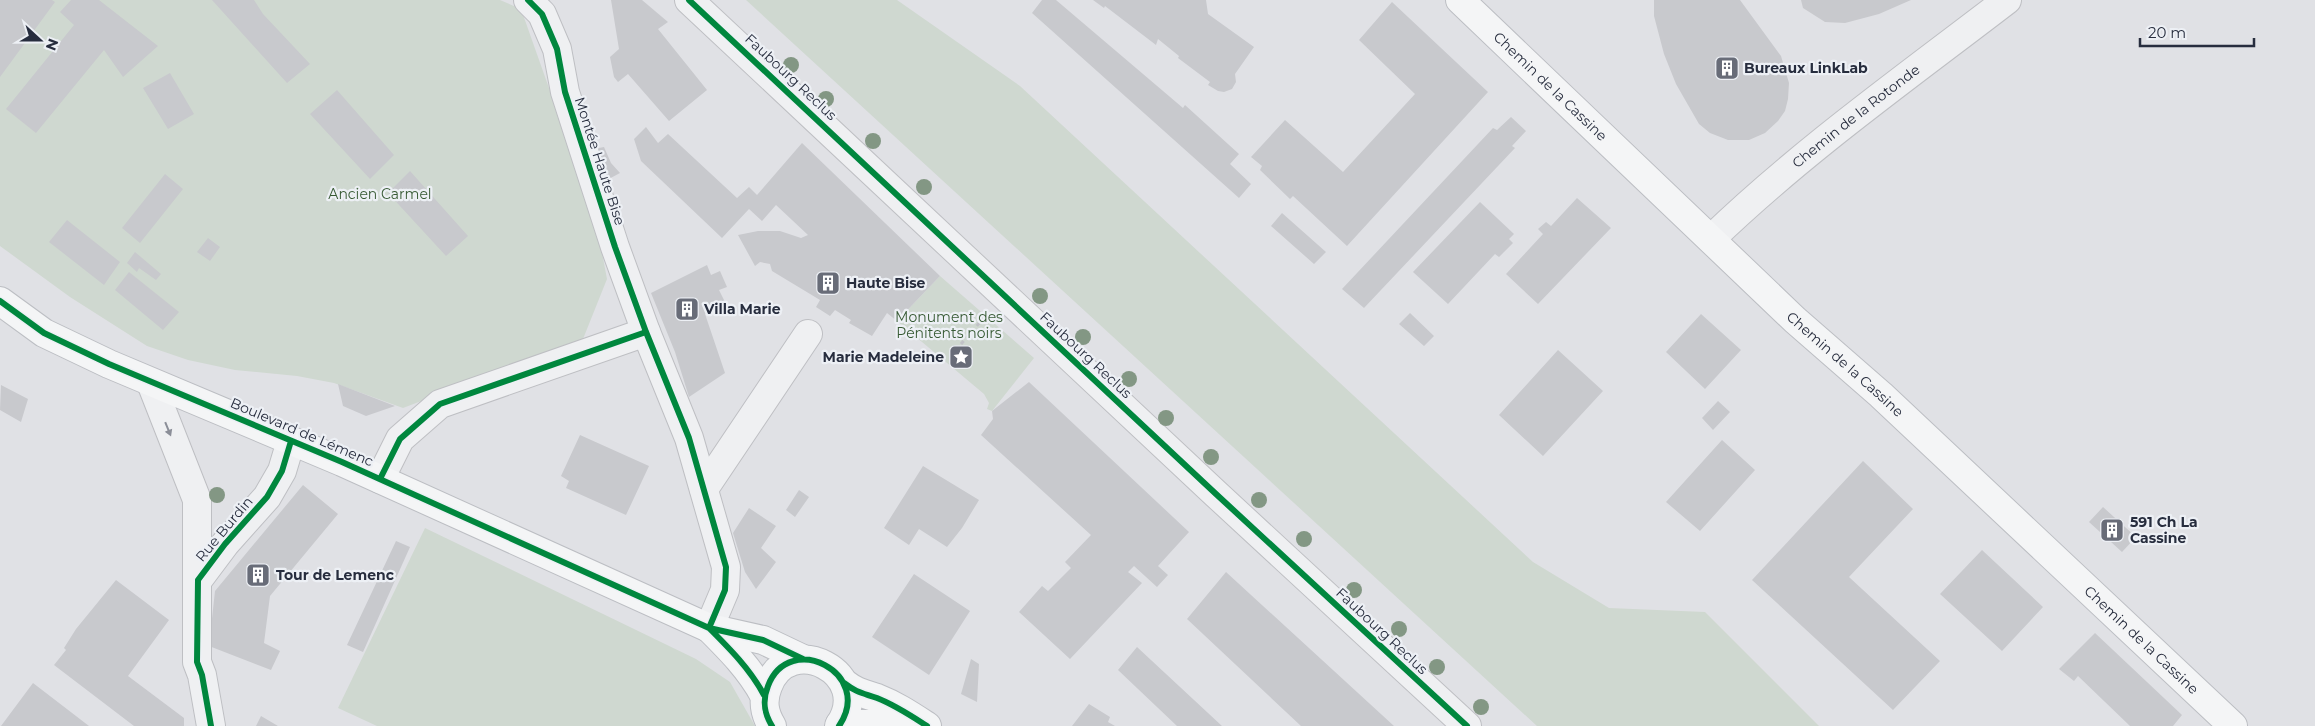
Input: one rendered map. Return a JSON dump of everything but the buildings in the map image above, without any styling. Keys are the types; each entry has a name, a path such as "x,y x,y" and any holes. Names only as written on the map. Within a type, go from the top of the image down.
{"main road":[{"name":"Chemin de la Cassine","path":"1468,3 1795,320 1881,395 2233,726"},
{"name":"Boulevard de Lémenc","path":"0,301 44,333 151,383 380,479 709,628 763,640 803,659 819,662 834,670 844,683"},
{"name":"Boulevard de Lémenc","path":"709,628 740,660 764,695"},
{"path":"772,726 764,707 764,695 771,678 785,664 803,659"},
{"path":"844,683 848,697 846,711 840,725 874,724 895,726"},
{"path":"844,683 858,693 875,697 900,709 926,726"}],"street":[{"name":"Montée Haute Bise","path":"528,0 542,14 557,49 571,111 615,247 646,332 689,438 704,488 726,567 724,590 709,628"},
{"name":"Faubourg Reclus","path":"689,0 1209,488 1468,726"},
{"name":"Chemin de la Rotonde","path":"1711,239 1754,200 1854,118 2007,0"},
{"path":"380,479 400,439 440,404 646,332"},
{"path":"704,488 808,334"},
{"name":"Rue Burdin","path":"151,383 197,500 197,662 202,675 211,726"},
{"name":"Rue Burdin","path":"198,580 225,544 267,497 282,471 291,441"}],"path":[{"path":"961,344 986,316"}],"green space":[{"name":"Ancien Carmel","path":"0,0 500,0 521,9 596,221 607,279 583,339 403,408 334,383 297,376 235,370 188,360 147,346 70,297 0,246"},
{"path":"746,0 897,0 1020,86 1533,562 1609,608 1705,612 1819,726 1537,726"},
{"name":"Monument des Pénitents noirs","path":"940,276 1034,358 992,411 987,409 989,403 984,394 897,321"},
{"path":"425,528 696,659 730,682 755,726 377,726 338,708"}],"cycle path":[{"path":"528,0 542,14 557,49 565,92 615,247 646,332 689,438 726,567 725,590 709,628"},
{"path":"689,0 1216,494 1467,726"},
{"path":"0,301 44,333 109,364 342,462 709,628 763,640 803,659"},
{"path":"380,479 400,439 440,404 646,332"},
{"path":"211,726 202,675 197,662 198,580 225,544 267,497 282,471 291,441"},
{"path":"709,628 746,668 764,695"},
{"path":"772,726 765,707 768,686 779,669 793,661 809,660 825,665 838,675 846,690 847,707 839,726"},
{"path":"844,683 856,691 890,704 927,726"}],"place":[{"name":"Bureaux LinkLab","path":"1727,68"},
{"name":"Haute Bise","path":"828,283"},
{"name":"Villa Marie","path":"687,309"},
{"name":"Marie Madeleine","path":"961,357"},
{"name":"591 Ch La Cassine","path":"2112,530"},
{"name":"Tour de Lemenc","path":"258,575"}]}
